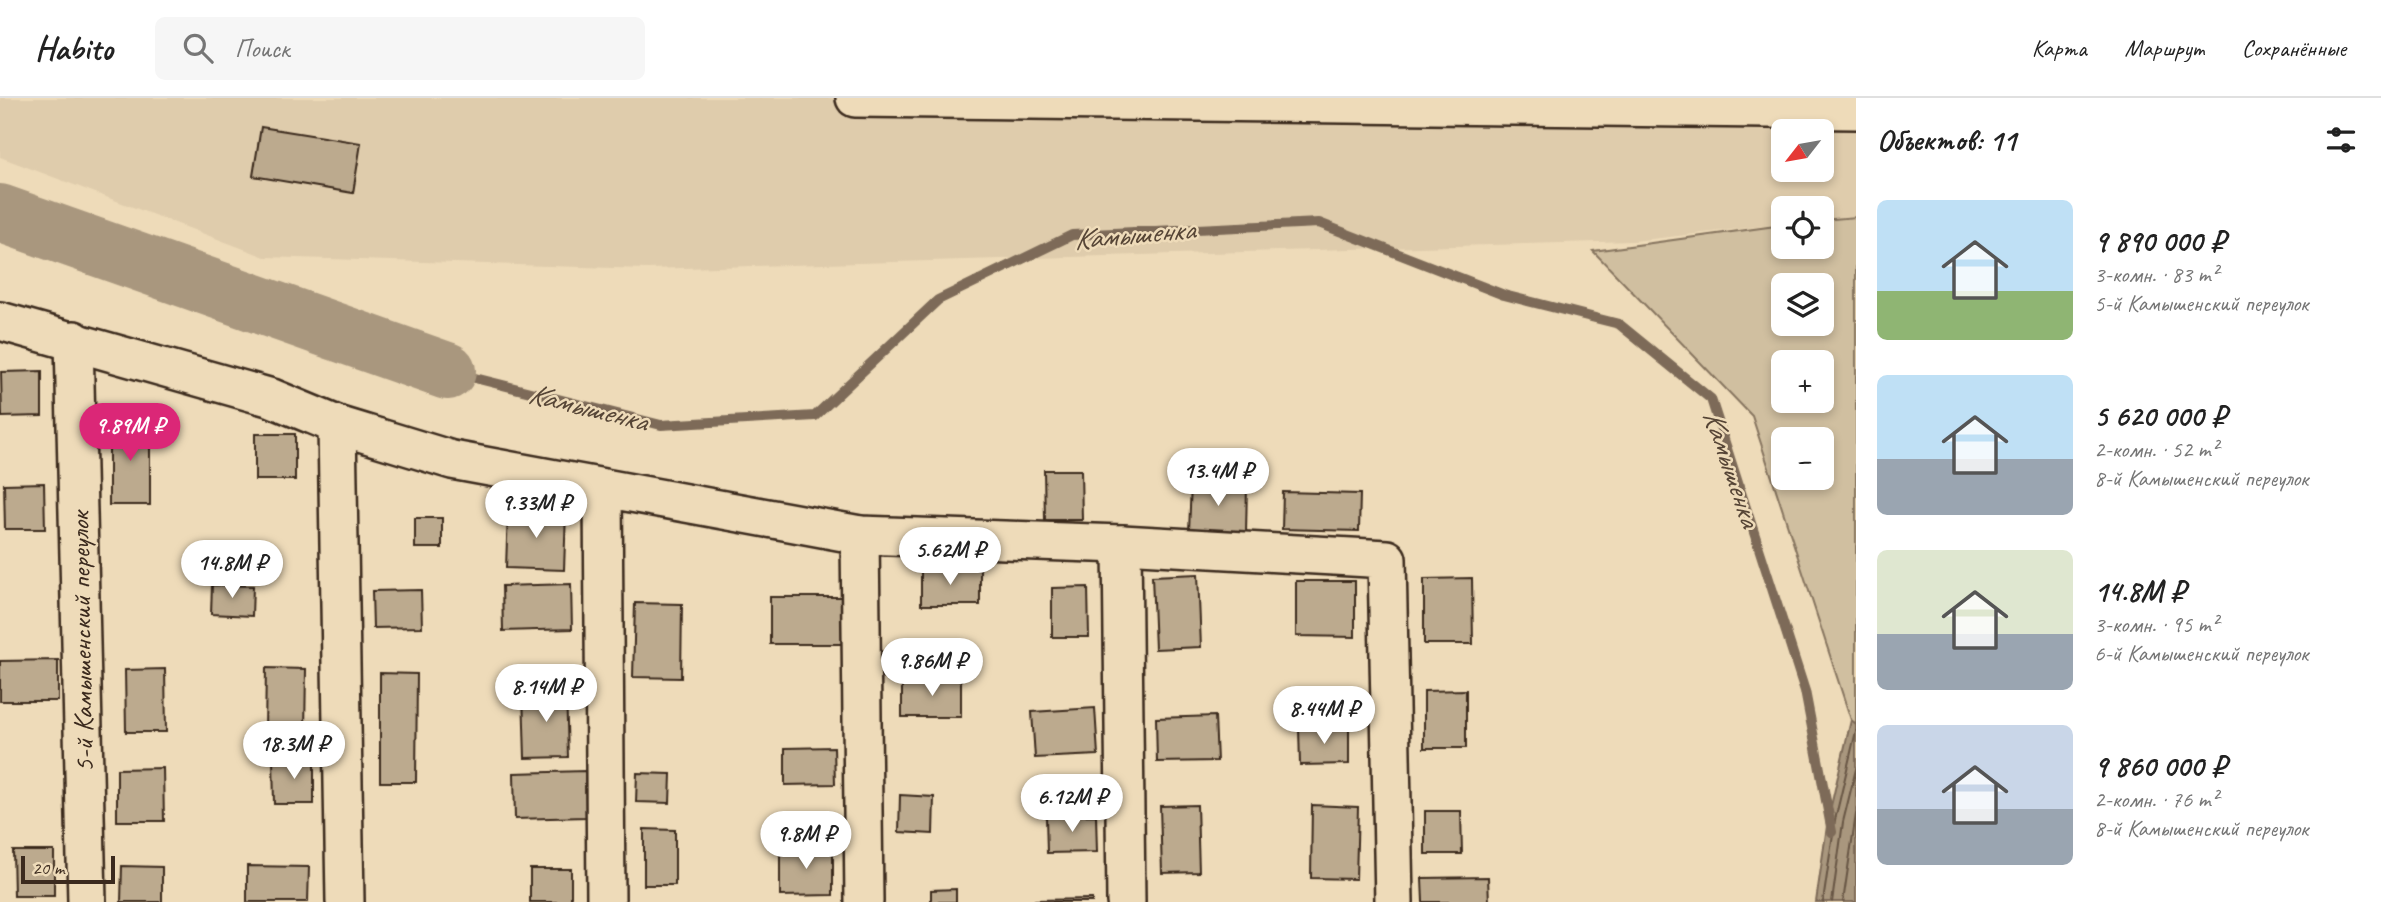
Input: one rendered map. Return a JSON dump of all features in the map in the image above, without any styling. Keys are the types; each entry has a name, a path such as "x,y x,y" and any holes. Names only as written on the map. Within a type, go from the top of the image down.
{"street":[{"path":"855,98 1301,101 1856,110"},
{"path":"0,321 272,398 337,425 453,460 860,535 1122,544 1387,559 1394,902"},
{"name":"5-й Камышенский переулок","path":"74,340 88,902"},
{"path":"337,425 345,902"},
{"path":"603,489 606,902"},
{"path":"860,535 864,902"},
{"path":"1122,544 1126,902"}],"shaded area":[{"path":"0,98 1856,98 1856,216 1834,219 1834,196 1771,196 1771,225 1634,241 647,269 265,257 0,157"},
{"path":"1856,217 1856,724 1851,720 1776,490 1834,490 1834,427 1771,427 1771,474 1752,416 1593,251 1771,227 1771,259 1834,259 1834,219"}],"water":[{"path":"1851,720 1856,724 1856,902 1816,902 1828,819"}],"building":[{"path":"261,127 361,143 353,193 253,176"},
{"path":"42,371 42,416 2,417 1,372"},
{"path":"109,420 150,420 150,505 109,505"},
{"path":"255,434 295,434 295,480 255,480"},
{"path":"1044,470 1081,470 1082,520 1045,520"},
{"path":"44,483 45,529 5,529 4,484"},
{"path":"1191,484 1247,485 1246,533 1189,531"},
{"path":"1283,492 1360,494 1359,531 1282,529"},
{"path":"508,510 566,511 564,570 506,568"},
{"path":"415,518 442,518 442,548 415,548"},
{"path":"921,568 980,568 980,605 921,605"},
{"path":"1198,574 1201,647 1155,649 1152,576"},
{"path":"1472,578 1473,644 1424,644 1424,579"},
{"path":"1296,581 1355,581 1355,637 1296,636"},
{"path":"571,584 572,629 503,631 502,586"},
{"path":"212,585 253,586 252,616 211,614"},
{"path":"1088,587 1089,637 1052,637 1052,588"},
{"path":"421,590 422,627 373,628 372,591"},
{"path":"770,597 843,597 844,644 770,644"},
{"path":"635,603 682,604 681,678 633,677"},
{"path":"58,660 58,701 0,701 0,661"},
{"path":"266,668 306,669 305,732 265,731"},
{"path":"165,669 166,732 126,732 125,670"},
{"path":"380,673 417,674 416,782 380,782"},
{"path":"902,680 961,680 961,717 902,717"},
{"path":"566,690 568,757 525,758 523,692"},
{"path":"1466,690 1466,748 1424,748 1424,691"},
{"path":"1095,708 1098,755 1035,758 1032,712"},
{"path":"1215,716 1217,761 1157,762 1156,718"},
{"path":"1349,727 1349,764 1300,765 1299,728"},
{"path":"834,747 835,784 785,785 785,748"},
{"path":"314,758 314,804 274,804 273,759"},
{"path":"163,768 164,821 117,821 117,769"},
{"path":"585,771 586,817 515,819 514,773"},
{"path":"637,773 671,774 670,803 636,802"},
{"path":"900,795 934,797 933,834 899,832"},
{"path":"1197,805 1199,872 1162,873 1160,806"},
{"path":"1312,805 1358,807 1356,879 1311,878"},
{"path":"1425,811 1461,811 1462,854 1425,854"},
{"path":"1096,815 1097,852 1047,853 1046,816"},
{"path":"644,829 675,830 675,885 644,885"},
{"path":"780,846 833,846 833,895 780,896"},
{"path":"13,851 54,851 54,896 14,896"},
{"path":"122,866 162,867 162,902 121,902"},
{"path":"247,866 309,867 308,902 247,902"},
{"path":"530,869 571,869 571,902 530,902"},
{"path":"1488,877 1489,902 1423,902 1422,878"},
{"path":"956,889 956,902 931,902 931,890"},
{"path":"1092,899 1092,902 1035,902 1035,900"}],"waterway":[{"name":"Камышенка","path":"0,213 447,371"},
{"name":"Камышенка","path":"447,371 661,425 815,416 938,300 1072,235 1319,223 1504,295 1619,324 1711,399 1805,691 1832,832"}]}
